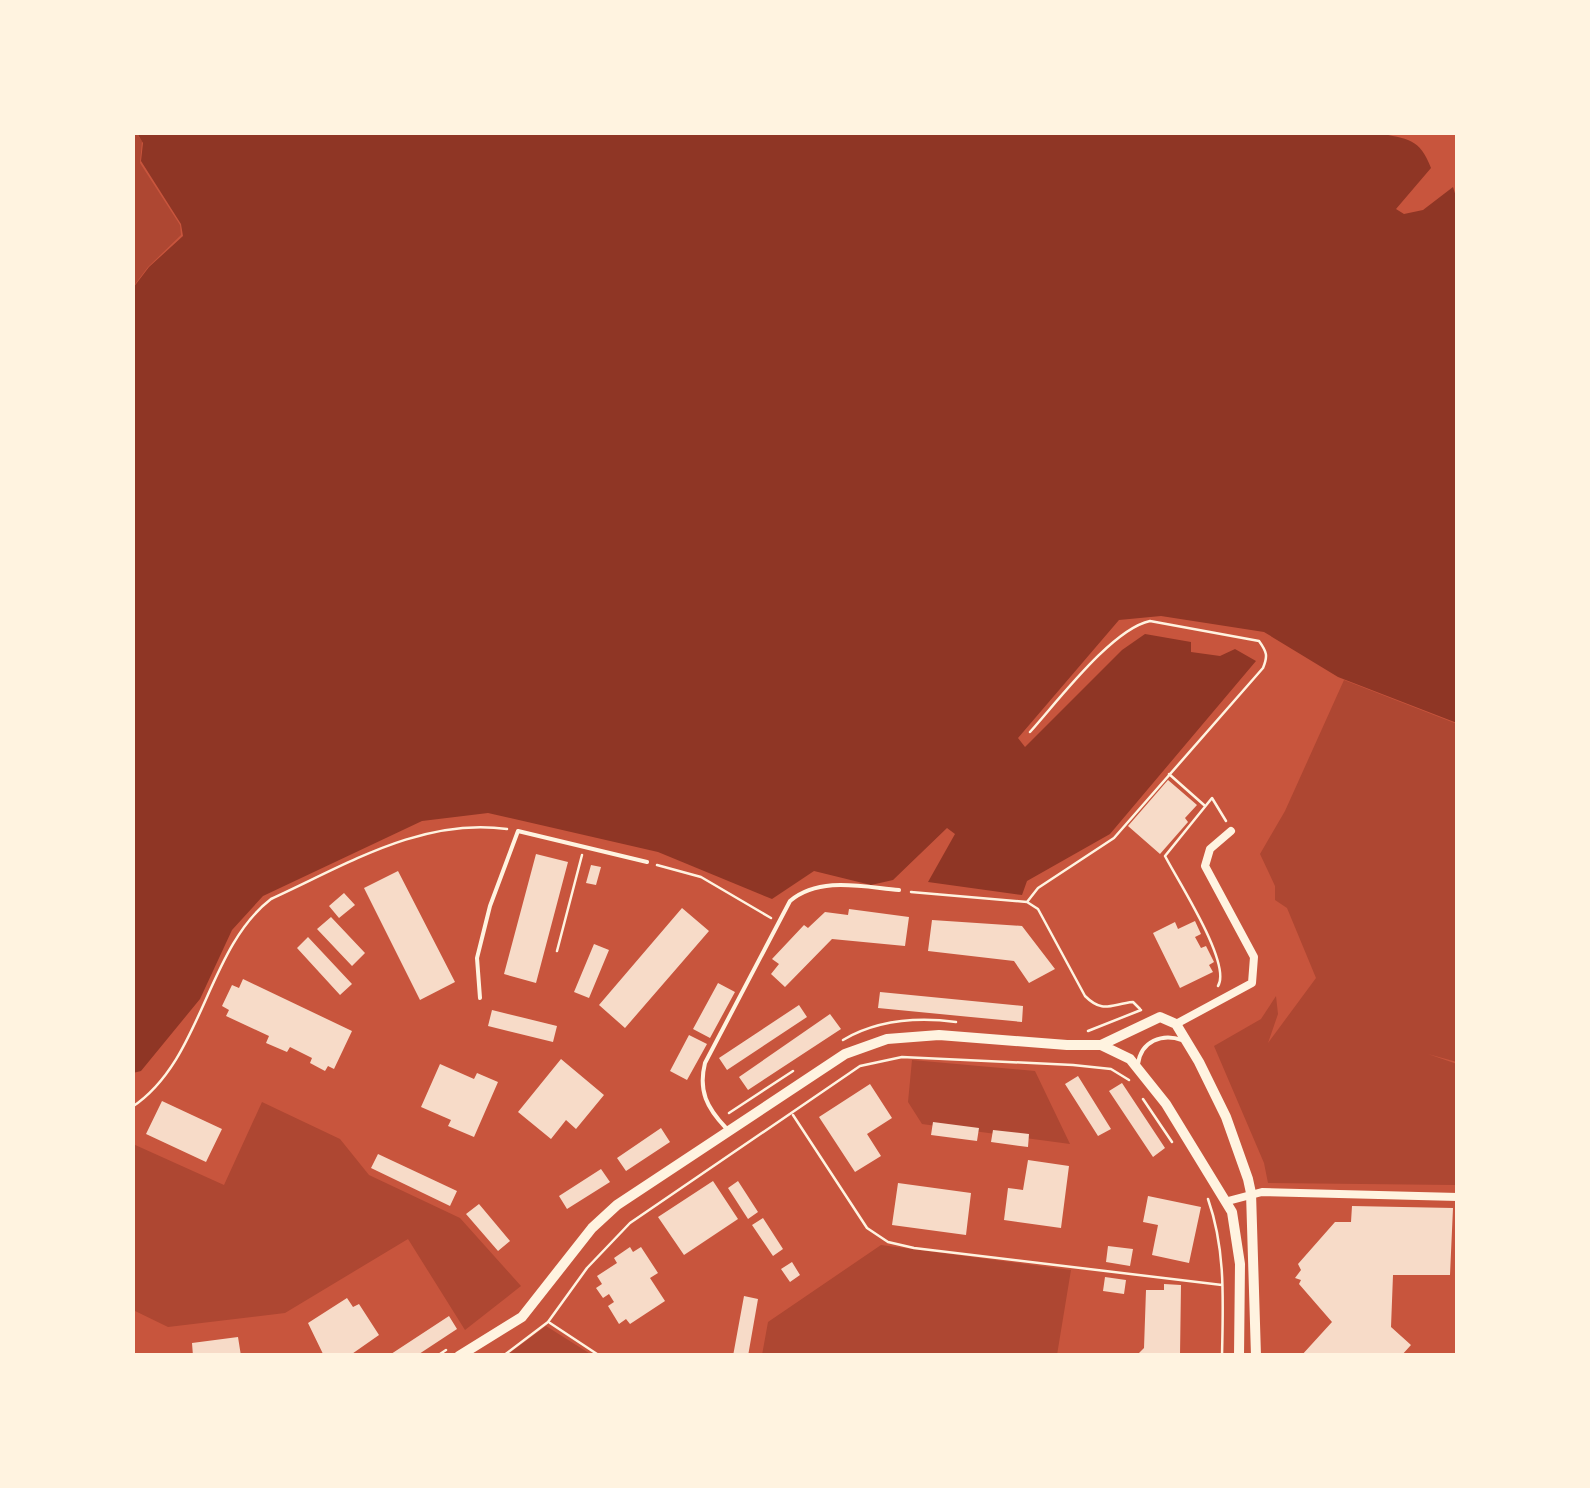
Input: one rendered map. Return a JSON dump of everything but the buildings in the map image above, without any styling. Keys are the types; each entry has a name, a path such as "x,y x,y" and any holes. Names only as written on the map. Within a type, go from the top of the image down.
{"street":[{"path":"1176,1024 1252,983 1254,958 1205,866 1210,850 1232,831"},
{"path":"459,1356 522,1316 592,1228 616,1205 845,1054 887,1039 939,1035 1067,1046 1101,1044 1160,1017 1176,1024 1226,1117 1251,1193 1256,1356"},
{"path":"1101,1044 1138,1067 1228,1201 1240,1264 1239,1356"},
{"path":"1228,1201 1251,1193 1458,1197"}],"lane":[{"path":"480,998 477,958 490,906 518,831 647,862"},
{"path":"729,1132 710,1110 701,1080 705,1063 790,901 810,888 843,885 899,890"},
{"path":"1138,1067 1138,1056 1152,1040 1176,1038 1187,1042"}],"path":[{"path":"1028,902 1038,888 1114,838 1263,668 1268,657 1259,642 1150,621 1139,624 1118,636 1030,732"},
{"path":"1168,774 1206,806"},
{"path":"1218,987 1223,978 1219,958 1165,856 1212,798 1232,831"},
{"path":"132,1107 165,1078 238,938 253,913 271,899 414,835 487,826 518,831"},
{"path":"556,950 584,846"},
{"path":"647,862 700,878 776,922"},
{"path":"899,890 1028,902 1038,910 1093,1004 1110,1009 1133,1002 1140,1010"},
{"path":"502,1356 548,1322 587,1268 630,1223 860,1066 886,1058 1073,1065 1111,1070 1131,1082"},
{"path":"1141,1096 1180,1154"},
{"path":"792,1113 867,1228 888,1242 1223,1285"},
{"path":"1211,1175 1200,1182 1219,1232 1222,1356"},
{"path":"548,1322 600,1356"}],"shaded area":[{"path":"132,133 142,141 140,163 180,225 181,235 133,287"},
{"path":"137,133 1378,133 1417,145 1431,168 1396,209 1404,214 1423,210 1453,187 1457,200 1457,723 1338,677 1264,632 1161,616 1119,620 1018,738 1025,747 1122,650 1145,634 1191,642 1191,652 1220,656 1235,649 1256,661 1110,834 1027,881 1022,895 928,882 955,834 947,828 893,880 871,885 814,871 772,899 658,852 488,813 422,821 263,896 232,930 200,999 141,1071 133,1073 133,288 149,267 183,236 181,224 141,161 143,143"},
{"path":"1344,680 1457,724 1457,1062 1428,1054 1457,1064 1455,1185 1268,1183 1264,1163 1214,1046 1261,1019 1276,996 1278,1014 1268,1043 1316,978 1287,908 1275,900 1275,886 1260,854 1285,811"},
{"path":"912,1060 1035,1071 1070,1144 922,1124 908,1102"},
{"path":"262,1102 340,1139 369,1175 460,1218 521,1286 465,1330 408,1239 285,1313 168,1327 133,1310 133,1144 224,1185"},
{"path":"881,1245 1071,1270 1057,1355 762,1355 768,1322"},
{"path":"546,1326 592,1355 507,1355"}]}
